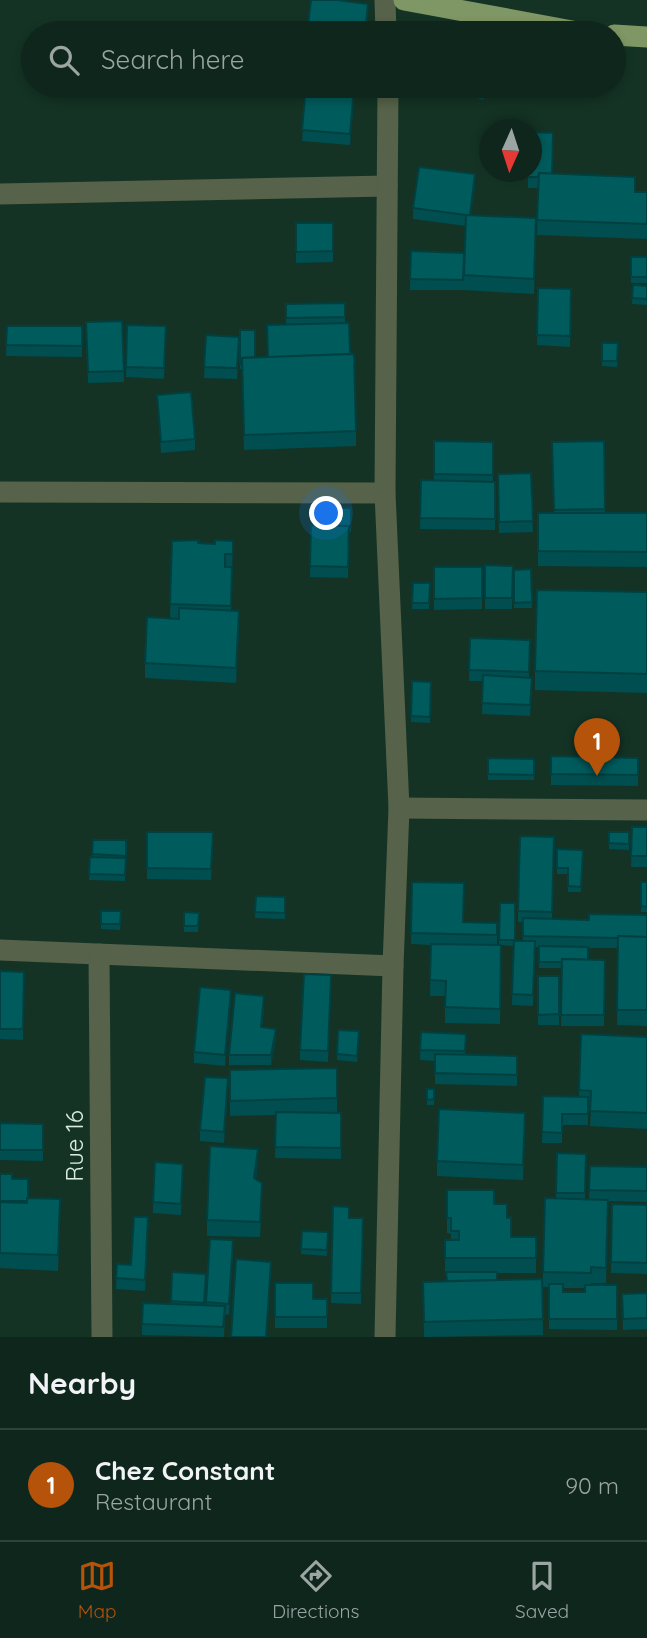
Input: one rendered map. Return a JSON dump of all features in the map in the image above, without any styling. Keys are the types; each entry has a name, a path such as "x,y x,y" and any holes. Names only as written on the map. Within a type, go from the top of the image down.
{"main road":[{"path":"404,0 518,21"},
{"path":"626,36 647,37"}],"street":[{"path":"385,0 386,21"},
{"path":"385,1337 399,808 385,493 388,98"},
{"path":"0,194 387,186"},
{"path":"0,492 385,493"},
{"path":"399,808 647,810"},
{"path":"0,950 393,966"},
{"name":"Rue 16","path":"99,954 102,1337"}],"building":[{"path":"311,0 368,4 366,21 308,21"},
{"path":"305,98 353,98 350,134 302,130"},
{"path":"542,132 553,133 552,174 542,173"},
{"path":"419,167 475,174 470,215 413,208"},
{"path":"542,173 635,177 635,192 647,192 647,224 537,220 539,182 542,182"},
{"path":"466,215 536,218 534,279 464,275"},
{"path":"296,223 333,223 333,251 296,252"},
{"path":"411,251 464,253 463,280 410,279"},
{"path":"631,257 647,257 647,277 631,277"},
{"path":"633,285 647,286 647,299 632,298"},
{"path":"538,288 571,289 570,336 537,335"},
{"path":"345,303 345,317 286,318 286,304"},
{"path":"122,321 124,371 88,372 86,322"},
{"path":"349,323 350,354 268,357 267,325"},
{"path":"127,325 166,326 164,368 126,367"},
{"path":"7,326 82,326 82,346 6,345"},
{"path":"240,330 255,330 255,357 242,358 242,364 240,364"},
{"path":"206,335 239,337 237,368 204,367"},
{"path":"602,343 618,343 617,361 602,361"},
{"path":"354,354 356,431 244,435 242,358"},
{"path":"191,392 195,439 161,442 157,395"},
{"path":"434,441 493,442 493,475 434,474"},
{"path":"604,441 605,509 554,510 552,442"},
{"path":"531,473 533,521 499,522 498,474"},
{"path":"421,480 495,482 495,519 420,518"},
{"path":"329,508 351,508 351,527 328,525"},
{"path":"538,513 647,513 647,552 538,551"},
{"path":"311,525 349,526 348,567 310,566"},
{"path":"199,540 198,543 215,544 215,540 233,541 233,554 225,554 225,567 232,567 231,606 170,604 172,541"},
{"path":"485,565 513,566 512,598 485,598"},
{"path":"434,567 482,567 482,598 434,599"},
{"path":"531,569 532,602 514,603 514,570"},
{"path":"413,583 430,583 429,603 412,603"},
{"path":"537,590 647,592 647,674 535,671"},
{"path":"179,608 239,611 236,668 145,663 147,617 179,619"},
{"path":"470,638 530,640 529,672 469,670"},
{"path":"483,675 532,678 530,705 482,703"},
{"path":"412,681 431,682 430,717 411,716"},
{"path":"551,756 638,758 638,775 551,774"},
{"path":"488,758 534,759 534,775 488,774"},
{"path":"632,827 647,827 647,856 631,856"},
{"path":"147,832 213,832 211,869 147,868"},
{"path":"609,832 629,832 629,844 609,843"},
{"path":"520,836 554,837 552,912 518,911"},
{"path":"93,840 126,840 126,856 92,854"},
{"path":"557,849 583,850 581,887 568,886 568,868 557,868"},
{"path":"90,857 126,858 125,875 89,874"},
{"path":"412,882 464,883 463,922 497,923 497,935 411,933"},
{"path":"641,882 647,882 647,907 641,906"},
{"path":"256,896 285,897 285,913 255,912"},
{"path":"500,903 515,903 515,940 499,940"},
{"path":"101,911 121,911 120,924 101,924"},
{"path":"184,912 199,913 198,926 184,926"},
{"path":"589,914 647,915 647,937 523,936 523,918 589,920"},
{"path":"618,936 647,937 647,1010 617,1010"},
{"path":"514,941 535,941 533,995 512,994"},
{"path":"431,944 501,945 500,1009 445,1007 446,981 430,980"},
{"path":"539,946 588,947 588,960 539,962"},
{"path":"562,959 605,960 604,1015 561,1015"},
{"path":"0,971 24,972 23,1029 0,1029"},
{"path":"304,974 331,975 328,1051 300,1050"},
{"path":"538,976 559,976 559,1014 538,1015"},
{"path":"200,987 231,990 225,1055 194,1052"},
{"path":"235,993 264,996 261,1027 276,1029 271,1055 229,1055"},
{"path":"338,1030 359,1031 357,1056 337,1054"},
{"path":"421,1032 466,1034 465,1051 420,1050"},
{"path":"581,1034 647,1037 647,1113 590,1111 591,1091 579,1090"},
{"path":"435,1054 517,1056 517,1075 435,1073"},
{"path":"337,1068 337,1098 230,1101 230,1070"},
{"path":"205,1077 228,1078 224,1132 200,1130"},
{"path":"427,1089 434,1089 434,1099 427,1100"},
{"path":"543,1096 588,1097 588,1114 562,1114 562,1133 542,1132"},
{"path":"439,1109 525,1113 523,1165 437,1161"},
{"path":"276,1112 341,1113 341,1148 275,1147"},
{"path":"0,1123 43,1124 43,1150 0,1150"},
{"path":"210,1146 258,1149 254,1178 262,1183 260,1222 207,1220"},
{"path":"557,1153 586,1154 585,1193 556,1193"},
{"path":"155,1162 183,1164 181,1204 153,1202"},
{"path":"590,1166 647,1167 647,1191 589,1190"},
{"path":"0,1174 12,1174 12,1179 28,1179 27,1201 0,1201"},
{"path":"447,1190 494,1190 494,1204 507,1204 507,1218 511,1217 511,1237 536,1237 536,1258 445,1258 445,1240 459,1240 459,1231 451,1231 451,1218 447,1218"},
{"path":"27,1198 60,1199 58,1255 0,1253 0,1202 27,1203"},
{"path":"545,1198 608,1200 606,1268 591,1267 591,1273 543,1272"},
{"path":"612,1204 647,1205 647,1263 611,1262"},
{"path":"333,1206 349,1207 349,1218 363,1218 361,1293 331,1293"},
{"path":"134,1217 148,1217 145,1280 116,1278 117,1264 131,1265"},
{"path":"302,1231 328,1232 327,1250 301,1249"},
{"path":"210,1239 233,1240 229,1304 206,1302"},
{"path":"236,1259 271,1262 266,1337 231,1337"},
{"path":"172,1272 206,1274 204,1303 171,1301"},
{"path":"446,1272 497,1272 497,1280 447,1281"},
{"path":"542,1279 543,1319 424,1322 423,1282"},
{"path":"275,1283 313,1283 313,1299 327,1299 327,1317 275,1317"},
{"path":"549,1284 563,1284 563,1292 585,1292 585,1285 617,1285 617,1319 549,1319"},
{"path":"647,1293 647,1318 623,1319 622,1294"},
{"path":"143,1303 225,1306 223,1327 142,1324"}],"place":[{"name":"Chez Constant","path":"597,776"}]}
